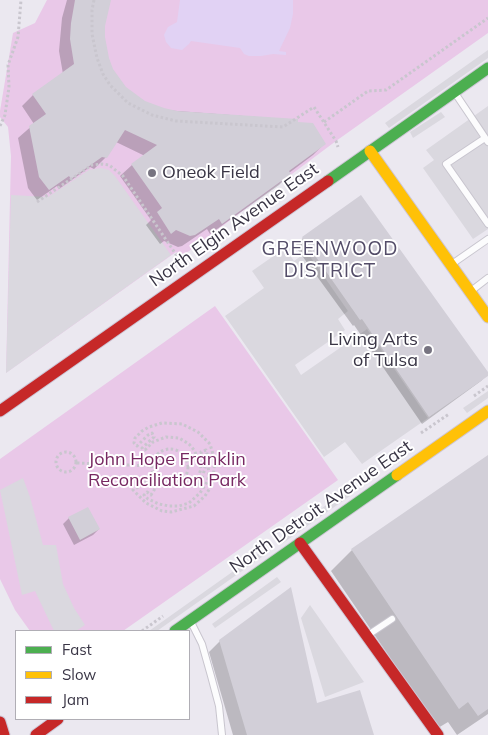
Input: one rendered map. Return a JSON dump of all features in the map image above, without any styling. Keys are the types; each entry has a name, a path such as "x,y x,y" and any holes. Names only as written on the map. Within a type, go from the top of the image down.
{"main road":[{"name":"North Elgin Avenue East","path":"0,411 488,68"},
{"path":"370,151 488,317"},
{"name":"North Detroit Avenue East","path":"176,630 488,410"},
{"path":"300,543 438,735"},
{"path":"36,735 57,720"},
{"path":"0,722 4,735"}],"lane":[{"path":"454,92 487,140 446,164 488,224"},
{"path":"451,265 488,239"},
{"path":"470,291 488,278"},
{"path":"367,636 392,618"},
{"path":"190,621 202,644 219,706 222,735"}],"path":[{"path":"0,126 5,115 9,87 8,65 13,56 18,37 22,0"},
{"path":"94,0 92,34 97,58 103,74 119,96 139,109 176,121 283,127 314,108 338,147"},
{"path":"324,122 368,91 386,90 488,18"},
{"path":"37,202 92,166 109,165 123,176 179,259"},
{"path":"154,475 134,490 146,503 162,511 171,512 194,506 210,491 214,478 215,461 210,444 198,432 174,422 155,425 142,431 135,438 134,443 137,446 152,433 154,438 142,448 145,450 153,442 166,438 179,438 189,444 200,462 196,483 200,485 205,468 201,452 206,450 208,454 209,475 207,482 200,493 189,503 169,506 153,502 144,495 147,492 151,495 159,482"},
{"path":"167,449 180,452 186,458 188,472 181,483 172,486 159,482 154,475 152,466 155,457 167,449"},
{"path":"67,451 74,455 77,463 71,471 65,472 57,466 56,460 59,454 67,451"},
{"path":"77,463 152,466"}],"green space":[{"name":"Oneok Field","path":"47,0 488,0 488,33 336,141 181,257 176,252 6,373 11,156 8,127 0,117 0,111 13,33 35,23"},
{"name":"John Hope Franklin Reconciliation Park","path":"215,306 338,480 124,630 29,630 15,610 0,579 0,459"}],"sand":[{"path":"180,0 293,0 290,28 279,51 286,52 286,55 249,56 244,54 240,48 191,41 182,50 171,48 166,42 164,35 168,27 177,22"}],"shaded area":[{"path":"488,50 488,58 389,128 385,123"},
{"path":"488,106 488,229 473,239 423,168 434,160 426,150"},
{"path":"441,112 445,117 413,138 410,132"},
{"path":"101,168 109,170 115,176 171,255 6,373 11,195 48,197 89,170"},
{"path":"285,248 294,261 307,252 348,311 338,319 345,330 295,365 301,375 367,329 428,418 362,464 345,442 324,457 225,316 264,288 252,271"},
{"path":"488,391 488,398 467,413 463,408"},
{"path":"23,478 43,545 56,545 63,584 74,608 85,625 78,630 54,630 35,591 22,595 0,490"},
{"path":"346,491 350,496 283,543 280,538"},
{"path":"266,548 269,552 158,630 150,630"},
{"path":"277,577 281,582 215,628 212,624"},
{"path":"310,605 364,682 325,697 301,618"}],"building":[{"path":"75,0 111,0 105,26 109,58 113,69 126,87 145,101 177,111 298,119 298,122 313,123 326,144 289,171 291,174 222,224 219,219 195,235 190,236 176,230 171,234 157,212 162,208 131,164 157,145 125,130 107,158 102,157 71,179 69,176 49,190 39,177 29,126 46,114 32,94 74,64 70,39"},
{"path":"361,195 488,372 488,376 429,417 362,319 360,320 302,237"},
{"path":"488,455 488,709 478,716 468,702 459,709 351,549"},
{"path":"88,507 100,529 80,540 68,517"},
{"path":"291,587 317,703 360,690 374,735 247,735 219,640"}],"traffic: fast":[{"path":"328,181 488,68"},
{"path":"176,630 397,475"}],"traffic: slow":[{"path":"370,151 488,317"},
{"path":"397,475 488,411"}],"traffic: jam":[{"path":"0,411 328,181"},
{"path":"300,543 438,735"},
{"path":"36,735 57,720"},
{"path":"0,722 4,735"}],"place":[{"name":"Oneok Field","path":"152,173"},
{"name":"Living Arts of Tulsa","path":"428,350"}],"district":[{"name":"GREENWOOD DISTRICT","path":"330,260"}]}
